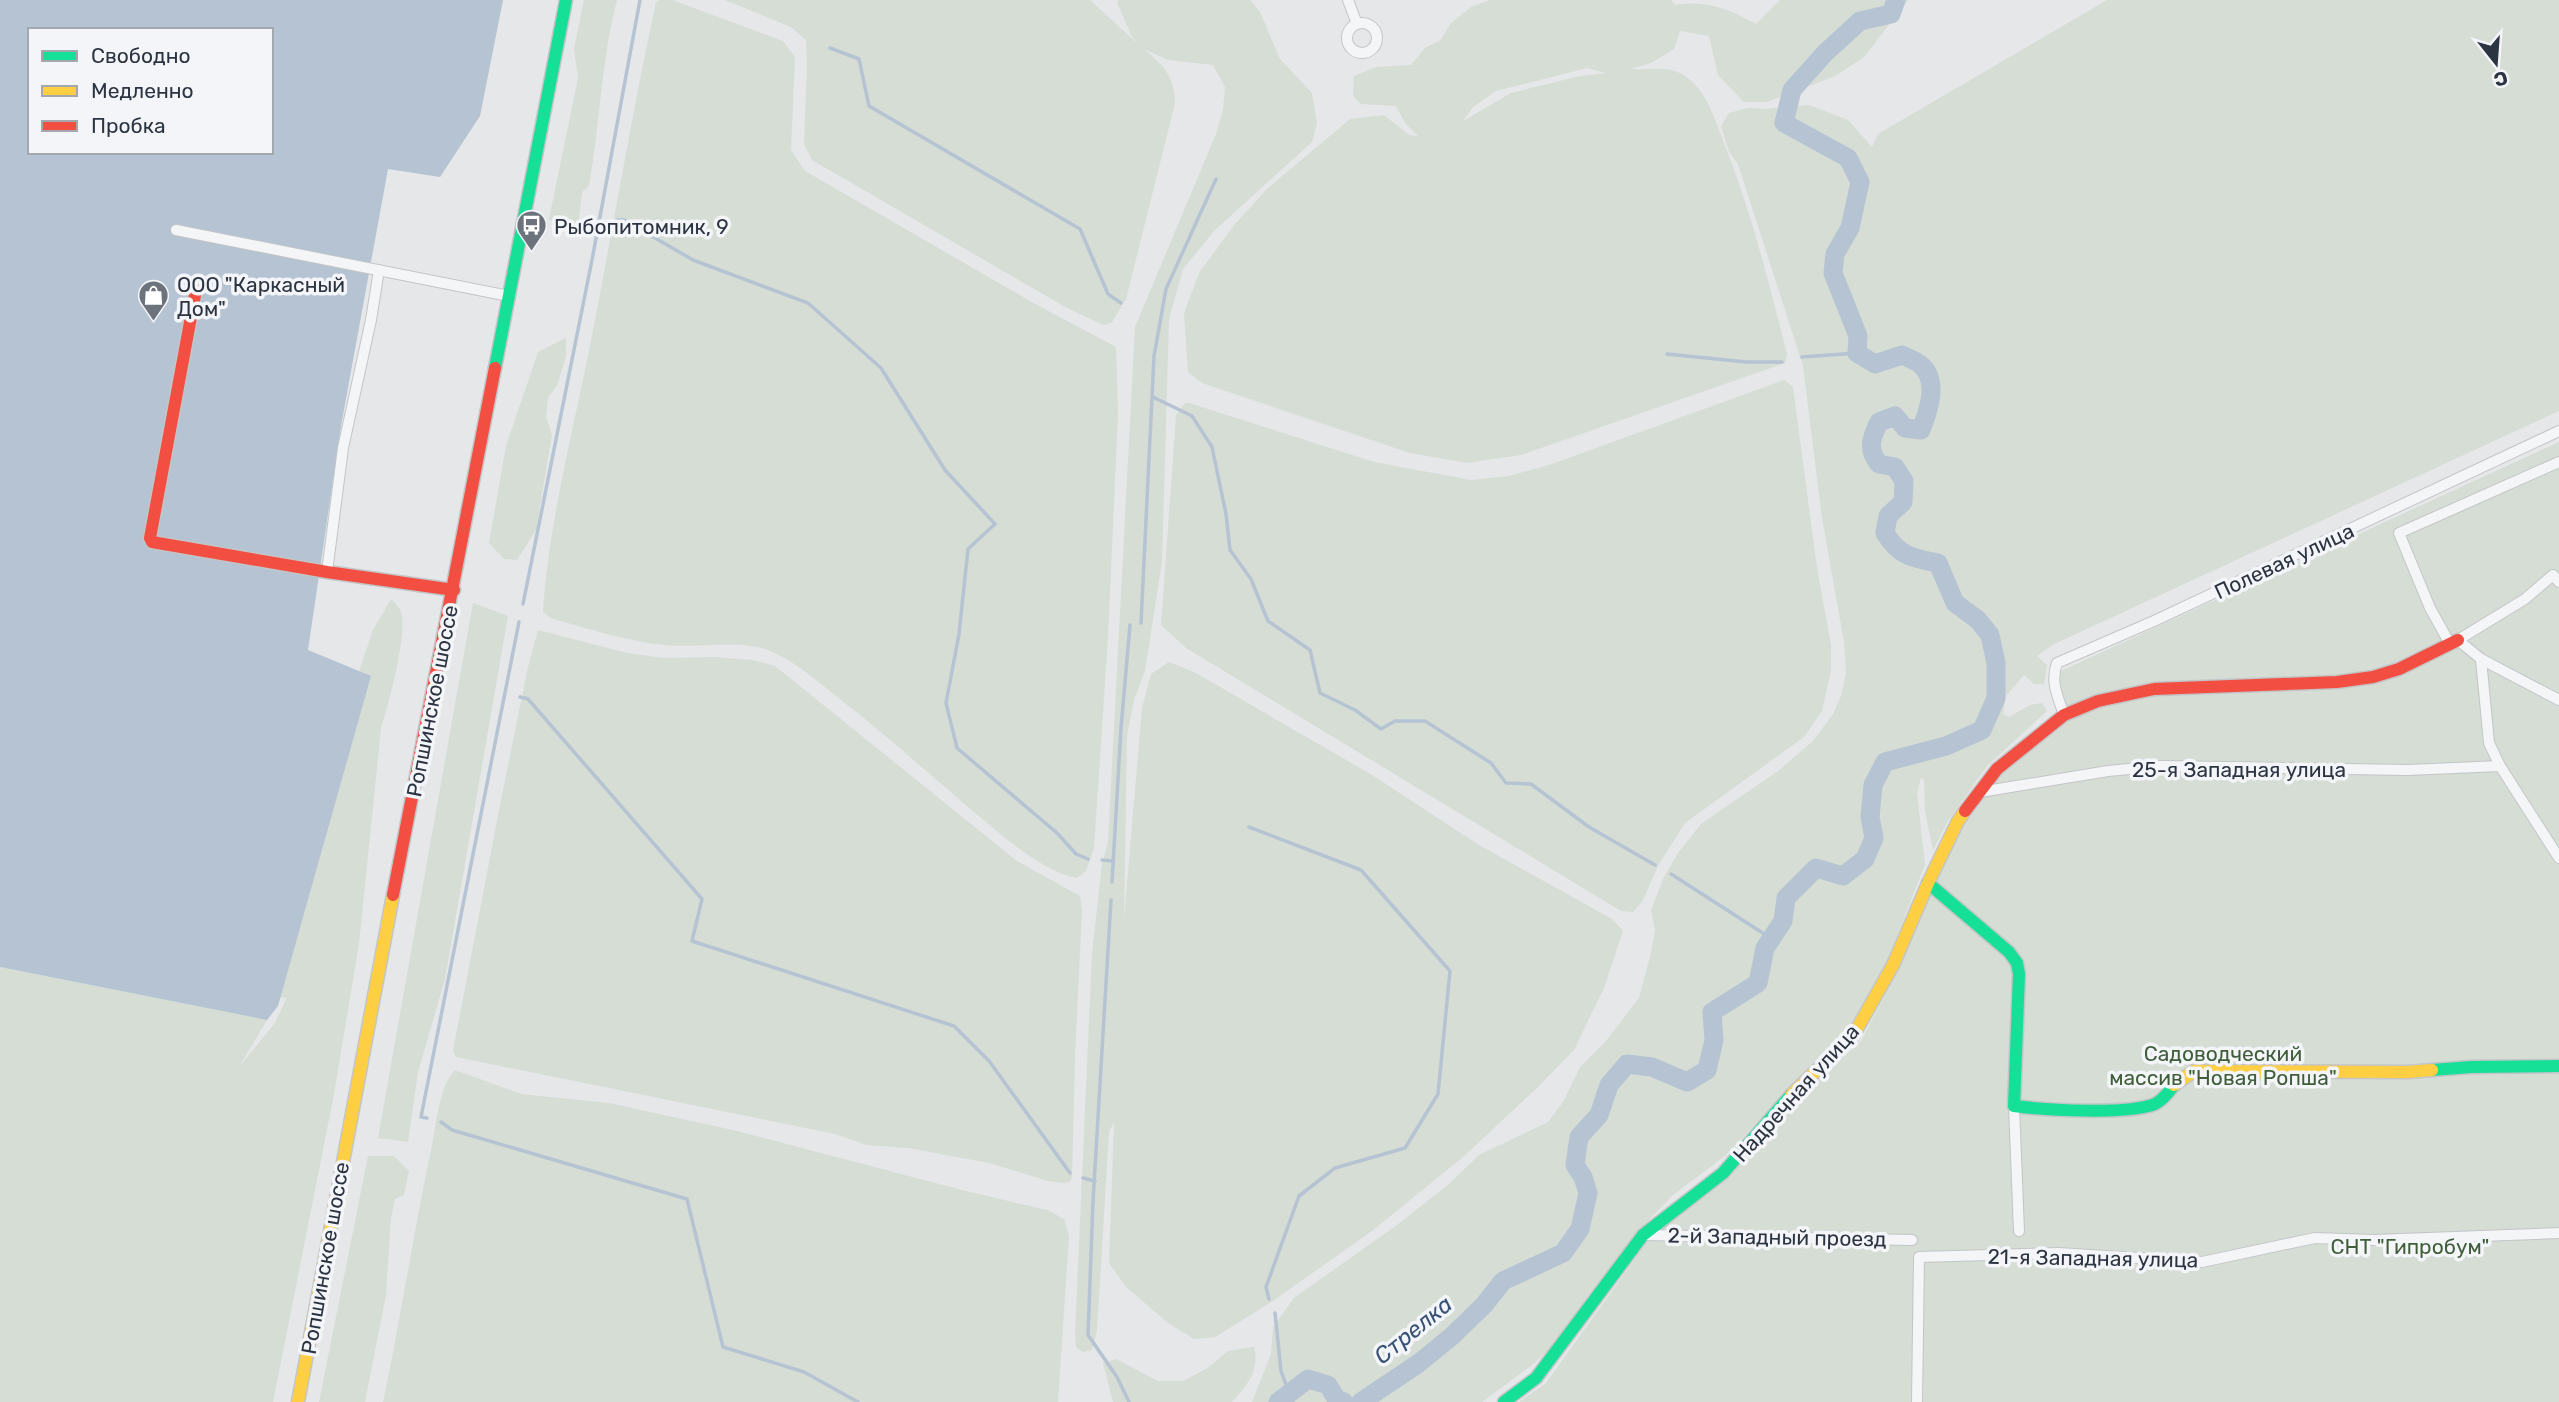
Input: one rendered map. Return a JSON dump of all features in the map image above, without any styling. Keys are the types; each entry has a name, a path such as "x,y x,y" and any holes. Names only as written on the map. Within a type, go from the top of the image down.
{"street":[{"name":"Ропшинское шоссе","path":"298,1402 566,0"},
{"path":"1348,0 1357,24"},
{"path":"176,230 509,296"},
{"path":"327,572 343,448 379,270"},
{"path":"196,290 150,538 152,542 327,572 454,590"},
{"name":"Полевая улица","path":"2064,715 2054,686 2053,673 2057,663 2167,615 2559,431"},
{"path":"2559,462 2399,533 2430,608 2454,642 2559,700"},
{"path":"2454,642 2525,599 2553,575 2559,582"},
{"name":"Надречная улица","path":"1504,1402 1536,1378 1643,1235 1723,1173 1783,1102 1853,1036 1892,965 1958,821 1997,769 2064,715 2098,701 2154,690 2337,682 2374,677 2399,669 2454,642"},
{"path":"2481,659 2489,743 2500,766 2559,858"},
{"name":"25-я Западная улица","path":"1980,792 2108,771 2161,766 2408,770 2500,766"},
{"path":"1928,883 2009,952 2017,962 2019,974 2014,1106 2019,1231"},
{"path":"2014,1106 2138,1109 2158,1102 2181,1076 2193,1071 2408,1072 2559,1066"},
{"name":"21-я Западная улица","path":"1917,1402 1919,1257 2058,1253 2202,1262 2315,1238 2374,1240 2559,1233"},
{"name":"2-й Западный проезд","path":"1643,1235 1912,1240"}],"green space":[{"path":"584,0 617,0 607,46 593,163 589,186 582,192 577,236 549,219 578,78 574,49"},
{"path":"672,0 783,41 795,57 791,150 805,171 1037,305 1116,347 1118,414 1108,637 1094,848 1086,871 1077,878 1050,868 1023,852 854,710 799,667 775,653 735,644 678,646 636,641 551,618 543,612 550,548 562,482 647,46 656,2"},
{"path":"725,0 1090,0 1138,44 1131,35 1117,2 1119,0 1250,0 1260,12 1280,59 1312,93 1317,123 1312,142 1214,231 1183,269 1169,319 1162,562 1145,671 1134,700 1127,736 1124,919 1142,708 1151,674 1169,662 1196,673 1372,775 1479,845 1612,919 1623,931 1604,988 1574,1050 1537,1088 1463,1157 1372,1231 1270,1303 1215,1337 1194,1339 1168,1323 1126,1287 1109,1263 1114,1122 1109,1132 1097,1331 1092,1350 1083,1352 1076,1347 1075,1333 1092,954 1102,864 1108,842 1135,327 1216,134 1223,110 1225,87 1213,65 1168,60 1144,49 1167,72 1173,85 1175,103 1126,299 1112,322 1104,325 1067,308 812,160 804,144 806,40 791,27"},
{"path":"1490,0 1671,0 1675,5 1717,7 1756,24 1780,0 1908,0 1864,57 1835,76 1767,102 1744,102 1718,75 1709,36 1680,31 1674,49 1651,63 1631,69 1675,71 1695,84 1706,100 1734,169 1751,221 1787,354 1785,363 1521,455 1467,463 1410,453 1202,383 1188,372 1184,313 1199,273 1235,224 1268,188 1350,119 1384,115 1409,135 1418,136 1405,123 1396,106 1361,104 1353,96 1354,76 1376,67 1411,65 1426,47 1440,41 1451,23 1471,7","holes":["1587,68 1606,73 1576,77 1511,93 1463,121 1473,107 1496,91"]},
{"path":"2107,0 2559,0 2559,411 2052,645 2037,656 2047,665 2044,684 2034,684 2024,675 2006,696 2003,714 2009,717 2030,705 2042,703 2047,711 1987,766 1948,821 1933,850 1925,812 1924,780 1921,778 1917,793 1925,865 1887,961 1852,1022 1725,1156 1673,1195 1642,1227 1587,1297 1556,1343 1532,1365 1482,1402 1252,1402 1271,1354 1273,1327 1294,1298 1397,1225 1449,1184 1479,1155 1548,1122 1563,1102 1580,1067 1606,1041 1639,998 1655,930 1651,910 1664,877 1678,853 1701,824 1778,771 1813,741 1833,714 1841,696 1846,673 1844,642 1822,518 1803,366 1738,164 1729,152 1721,126 1729,113 1748,108 1809,105 1848,120 1872,147 1878,134"},
{"path":"566,338 566,356 557,386 548,397 546,417 552,435 536,530 517,560 504,559 489,543 506,446 538,352"},
{"path":"1784,380 1793,387 1817,568 1831,645 1831,670 1822,711 1804,737 1685,823 1659,864 1642,902 1633,912 1621,911 1186,648 1161,625 1176,415 1186,402 1374,462 1471,480 1508,476 1549,465"},
{"name":"Садоводческий массив \"Новая Ропша\"","path":"2559,442 2559,1402 1519,1402 1546,1383 1650,1238 1729,1178 1788,1107 1861,1041 1899,968 1941,869 1964,825 2003,773 2056,721 2061,671"},
{"path":"391,599 401,612 402,636 381,728 359,944 334,1094 273,1402 0,1402 0,967 267,1020 239,1067 275,1023 287,997 268,1000 354,687 373,630"},
{"path":"473,603 508,616 445,979 418,1072 408,1142 378,1138"},
{"path":"538,630 627,653 664,658 714,657 753,660 775,666 1017,861 1080,896 1082,910 1070,1182 1048,1181 989,1163 908,1148 867,1145 835,1134 456,1057 453,1051 500,805"},
{"path":"455,1070 521,1094 609,1103 733,1130 1047,1210 1064,1219 1069,1236 1058,1402 383,1402 439,1105 445,1086"},
{"path":"368,1156 394,1156 409,1171 404,1195 395,1199 391,1218 386,1295 365,1402 319,1402"},
{"path":"1254,1347 1254,1370 1232,1402 1113,1402 1103,1363 1116,1359 1158,1381 1183,1381 1208,1368 1228,1351"}],"water":[{"path":"0,0 503,0 480,116 440,177 388,169 341,426 308,650 371,676 278,1006 267,1020 0,967"}],"waterway":[{"path":"523,604 592,260 640,0"},
{"name":"Стрелка","path":"1361,1402 1419,1363 1452,1336 1484,1305 1503,1281 1563,1253 1580,1229 1588,1193 1583,1177 1575,1165 1579,1137 1599,1115 1609,1085 1627,1064 1652,1067 1687,1082 1707,1070 1714,1040 1712,1012 1758,983 1765,948 1783,921 1786,898 1816,868 1843,876 1865,859 1874,838 1870,817 1873,785 1885,762 1946,746 1982,730 1996,698 1996,663 1990,635 1978,620 1955,603 1938,563 1907,555 1896,547 1885,533 1888,516 1903,502 1904,481 1895,467 1879,464 1875,459 1871,443 1874,433 1879,422 1895,416 1905,428 1921,430 1931,389 1930,380 1922,366 1902,355 1875,364 1857,353 1858,336 1833,273 1835,254 1850,228 1860,182 1848,158 1784,123 1792,90 1825,53 1860,21 1891,14 1896,0"},
{"path":"830,48 859,59 869,106 1080,229 1108,294 1121,303"},
{"path":"1141,623 1154,356 1166,289 1216,179"},
{"path":"617,220 624,220 693,260 808,303 881,368 945,470 995,524 968,549 959,634 946,703 957,748 1057,833 1076,854 1088,859"},
{"path":"1802,357 1857,353"},
{"path":"1667,354 1746,362 1782,362"},
{"path":"1153,397 1192,416 1212,447 1226,514 1230,550 1251,579 1268,621 1310,650 1320,693 1355,710 1381,729 1395,721 1425,721 1491,763 1506,783 1531,784 1589,827 1655,865"},
{"path":"427,1118 421,1117 519,622"},
{"path":"1112,882 1130,625"},
{"path":"520,697 528,699 702,899 692,941 954,1026 989,1061 1070,1173"},
{"path":"1249,827 1361,870 1450,971 1438,1094 1405,1148 1335,1168 1299,1196 1266,1287 1269,1299"},
{"path":"1102,860 1113,861"},
{"path":"1671,874 1772,939"},
{"path":"1111,900 1088,1335 1117,1377 1129,1402"},
{"path":"441,1122 452,1130 687,1199 723,1347 804,1372 858,1402"},
{"path":"1083,1178 1095,1181"},
{"path":"1275,1313 1281,1371 1289,1393"},
{"name":"Стрелка","path":"1278,1402 1308,1379 1328,1385 1337,1400 1344,1402"}],"traffic: fast":[{"path":"495,368 566,0"},
{"path":"1928,883 2009,952 2017,963 2019,974 2014,1106 2086,1111 2126,1110 2155,1104 2166,1096 2174,1085"},
{"path":"2432,1070 2559,1066"},
{"path":"1504,1402 1536,1378 1643,1235 1723,1173 1791,1095"}],"traffic: slow":[{"path":"1791,1095 1853,1036 1893,965 1929,881 1965,811"},
{"path":"298,1402 393,895"},
{"path":"2174,1085 2194,1071 2432,1070"}],"traffic: jam":[{"path":"196,290 150,538 152,542 327,572 454,590"},
{"path":"393,895 495,368"},
{"path":"1965,811 1997,769 2064,715 2098,701 2154,689 2337,682 2373,677 2399,669 2458,640"}],"place":[{"name":"Рыбопитомник, 9","path":"531,253"},
{"name":"ООО \"Каркасный Дом\"","path":"154,323"}],"park label":[{"name":"СНТ \"Гипробум\"","path":"2410,1246"}]}
